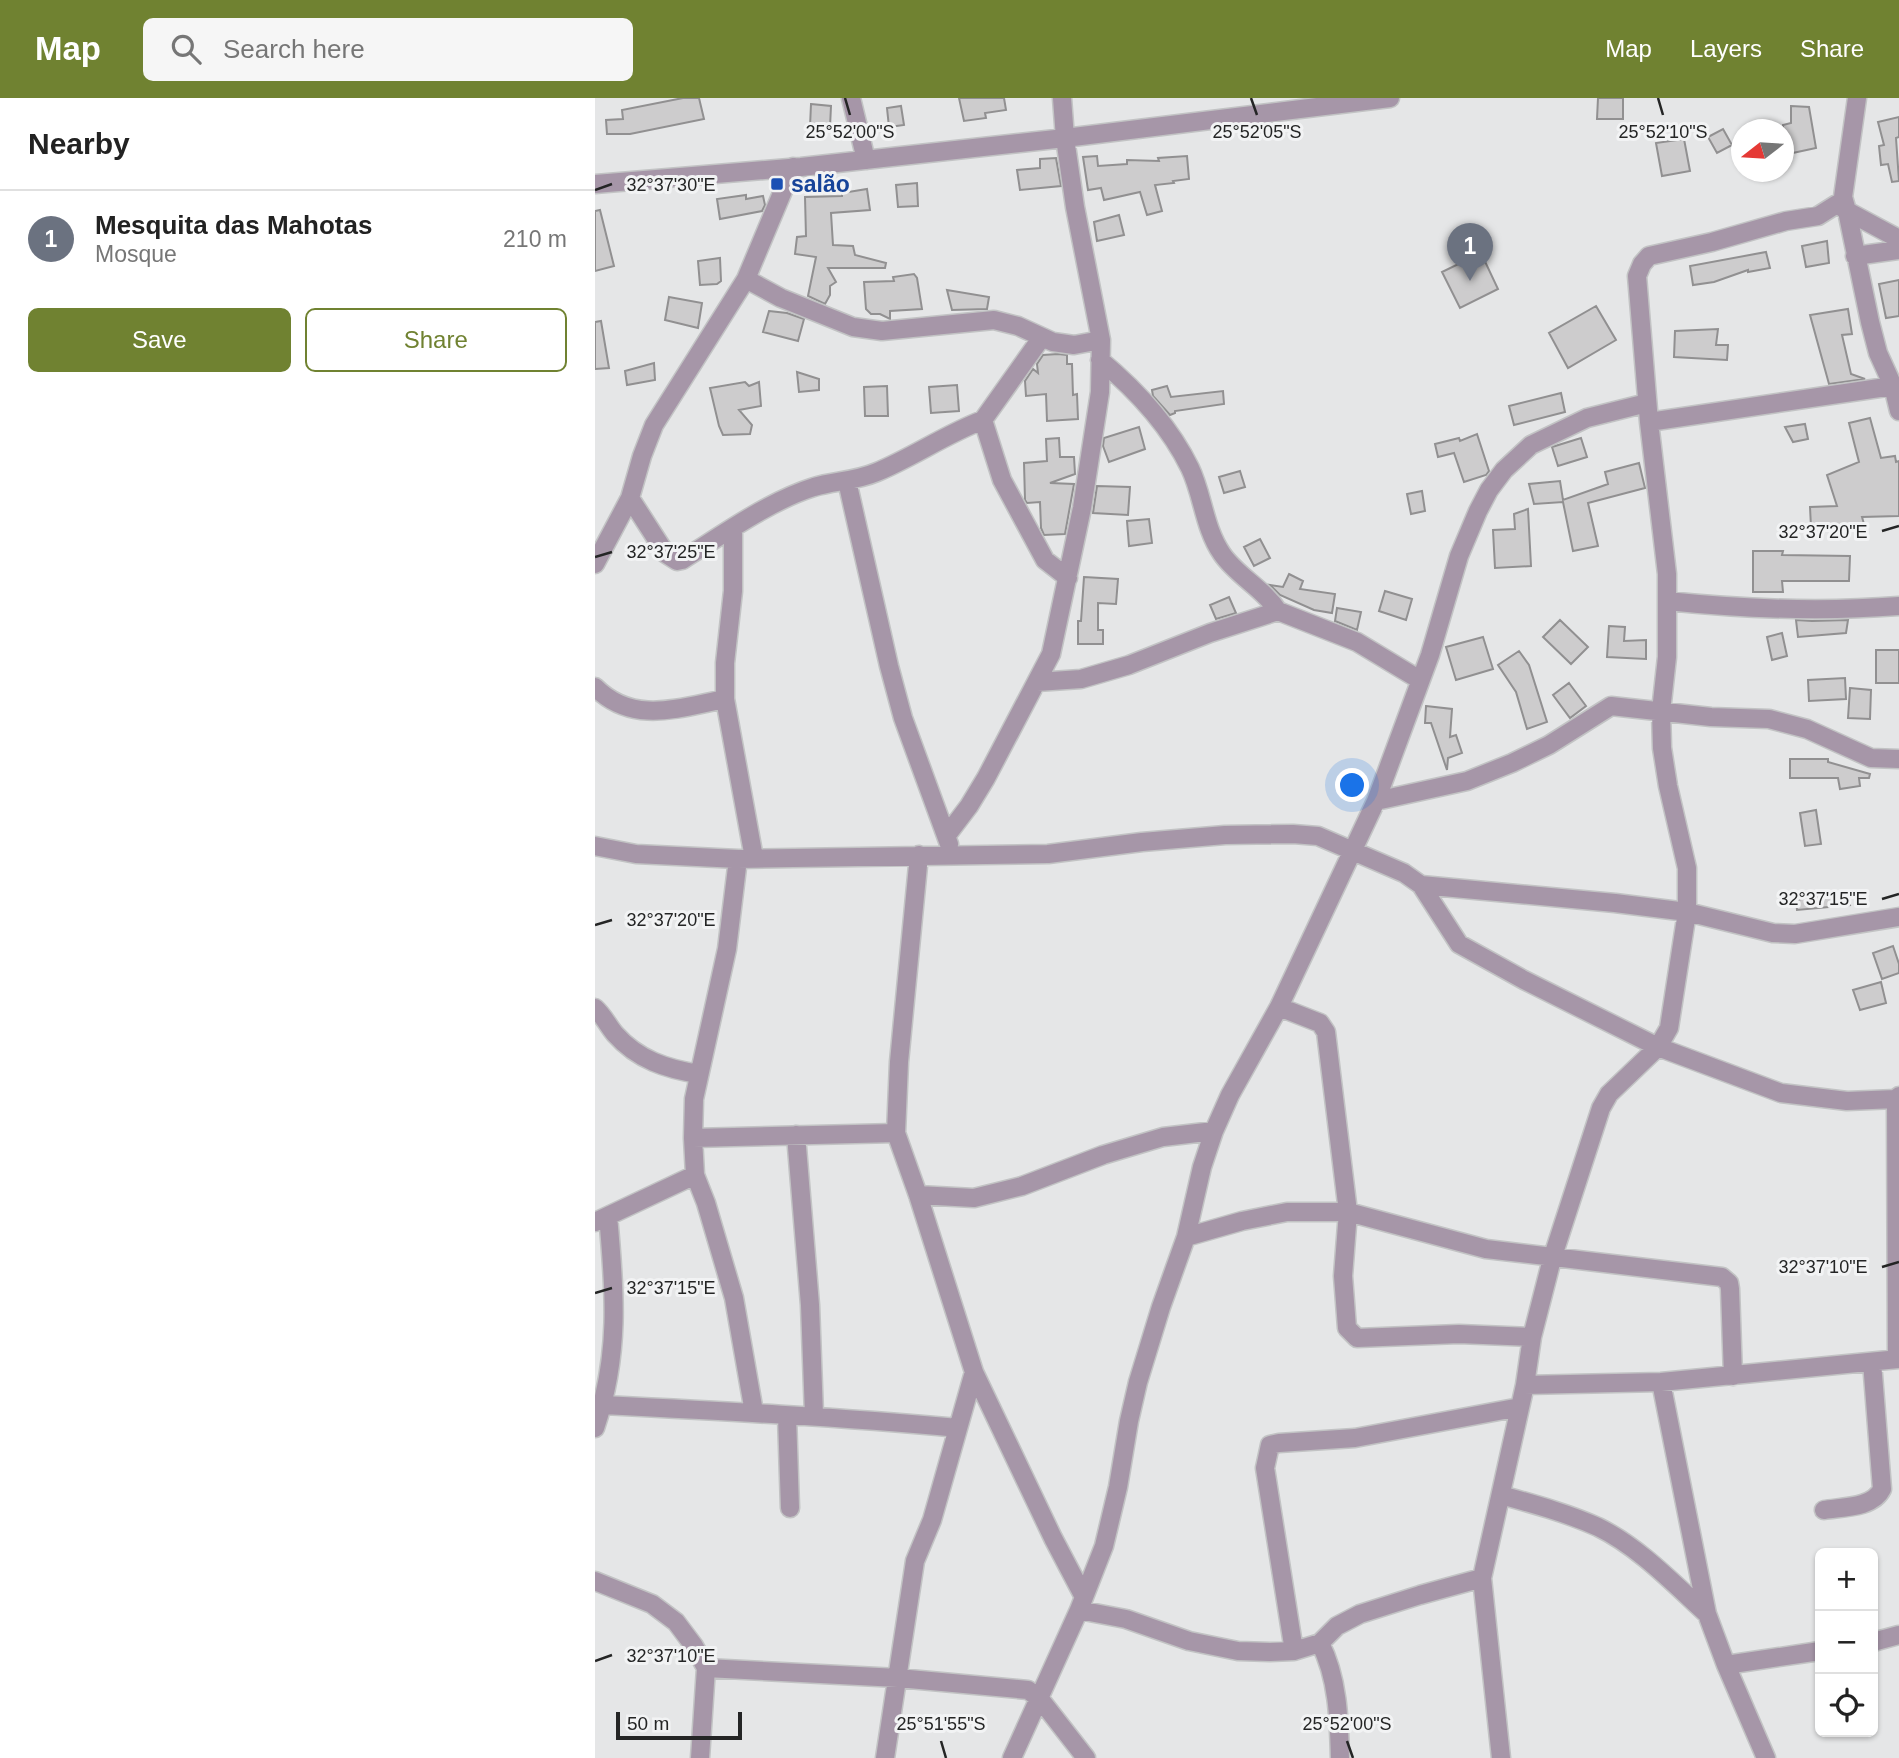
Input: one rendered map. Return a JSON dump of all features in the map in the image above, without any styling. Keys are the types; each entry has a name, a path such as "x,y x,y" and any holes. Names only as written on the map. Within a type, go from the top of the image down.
{"street":[{"path":"852,98 866,160"},
{"path":"947,835 986,778 1051,654 1082,508 1098,404 1101,340 1075,207 1062,98"},
{"path":"595,184 866,160 1390,98"},
{"path":"1857,98 1843,197 1878,353 1893,386 1899,411"},
{"path":"595,564 630,498 654,425 746,279 793,167"},
{"path":"1504,1757 1482,1578 1525,1385 1532,1337 1552,1259 1601,1108 1609,1094 1658,1047 1669,1028 1687,912 1687,868 1662,748 1661,710 1667,657 1667,601 1663,532 1647,403 1637,276 1649,256 1713,242 1786,221 1818,216 1837,204 1899,239"},
{"path":"1855,256 1899,250"},
{"path":"746,279 781,298 853,327 882,331 993,320 1018,326 1053,342 1074,345 1101,340"},
{"path":"630,498 666,554 677,561 682,560 789,497 815,487 873,474 983,420 1042,337"},
{"path":"1100,360 1124,380 1169,433 1191,469 1209,529 1221,553 1239,573 1273,603 1278,611 1357,642 1420,680"},
{"path":"1649,422 1893,386"},
{"path":"1012,1758 1082,1604 1104,1546 1138,1382 1186,1237 1202,1167 1214,1131 1279,1007 1376,801 1420,680 1459,556 1489,490 1504,470 1531,445 1587,418 1647,403"},
{"path":"983,420 1002,480 1045,560 1068,578"},
{"path":"847,481 903,718 947,835 951,855"},
{"path":"733,528 733,591 725,663 725,699 746,859 694,1099 693,1138 695,1175 734,1298 754,1412"},
{"path":"1667,601 1730,607 1899,606"},
{"path":"1038,682 1081,679 1129,665 1210,633 1278,611"},
{"path":"595,687 618,706 641,711 669,710 725,699"},
{"path":"1376,801 1467,781 1513,763 1549,745 1611,706 1711,717 1769,719 1807,729 1871,758 1899,759"},
{"path":"595,846 636,854 746,859 1048,854 1225,835 1318,836 1403,873 1421,885 1459,944 1658,1047 1780,1093 1847,1101 1897,1098 1898,1359 1661,1382 1525,1385"},
{"path":"919,855 899,1062 896,1133 974,1373 1082,1604 1189,1641 1238,1651 1270,1653 1294,1651 1320,1643 1337,1626 1360,1614 1482,1578"},
{"path":"1421,885 1687,912 1773,933 1795,934 1899,917"},
{"path":"1279,1007 1324,1027 1348,1212 1343,1276 1347,1328 1357,1338 1459,1334 1532,1337"},
{"path":"595,1008 614,1033 650,1062 699,1074"},
{"path":"918,1195 974,1198 1022,1186 1103,1155 1163,1137 1214,1131"},
{"path":"693,1138 896,1133"},
{"path":"796,1135 813,1354 814,1415"},
{"path":"595,1428 603,1405 613,1348 615,1300 601,1219 695,1175"},
{"path":"1186,1237 1287,1212 1348,1212 1486,1250 1723,1277 1729,1283 1730,1289 1733,1376"},
{"path":"1824,1510 1869,1502 1879,1496 1882,1489 1872,1362"},
{"path":"885,1758 915,1561 932,1520 974,1373"},
{"path":"1661,1382 1707,1614 1766,1758"},
{"path":"603,1405 787,1416 814,1415 958,1428"},
{"path":"1294,1651 1265,1468 1270,1445 1355,1438 1520,1407"},
{"path":"787,1416 790,1508"},
{"path":"1501,1495 1598,1527 1616,1538 1707,1614"},
{"path":"595,1581 652,1604 676,1622 694,1646 706,1668 700,1758"},
{"path":"1878,1641 1899,1635"},
{"path":"1320,1643 1331,1668 1337,1705 1340,1758"},
{"path":"1726,1665 1815,1652"},
{"path":"706,1668 898,1678 1028,1690 1040,1699 1086,1758"}],"building":[{"path":"683,98 699,98 704,119 630,134 607,134 606,120 623,119 622,110"},
{"path":"959,98 1004,98 1006,110 985,113 986,118 964,121"},
{"path":"1598,98 1623,98 1623,119 1597,119"},
{"path":"811,104 831,106 830,127 810,127"},
{"path":"901,106 904,125 889,127 887,108"},
{"path":"1791,106 1809,107 1816,148 1794,153 1794,119 1791,119"},
{"path":"1899,117 1899,137 1896,138 1899,181 1892,182 1888,164 1881,165 1879,146 1884,145 1878,122"},
{"path":"1723,129 1731,146 1717,153 1708,137"},
{"path":"1684,139 1690,171 1662,176 1656,143"},
{"path":"1097,156 1098,166 1127,164 1127,160 1159,161 1158,158 1187,156 1189,179 1155,185 1162,211 1147,215 1140,192 1104,200 1101,188 1088,190 1083,157"},
{"path":"1056,158 1061,186 1020,190 1017,170 1040,168 1040,159"},
{"path":"917,183 918,206 898,207 896,185"},
{"path":"867,189 870,210 831,213 833,245 853,246 855,255 886,263 885,268 828,268 836,282 830,286 830,295 825,304 808,296 816,257 795,254 797,237 806,236 805,197 842,196 842,193"},
{"path":"746,195 746,199 763,196 765,205 762,211 720,219 717,199"},
{"path":"600,210 614,266 595,271 595,211"},
{"path":"1119,215 1124,235 1097,241 1094,222"},
{"path":"1827,241 1829,263 1806,267 1802,246"},
{"path":"1766,252 1770,268 1748,270 1714,282 1693,285 1690,266"},
{"path":"1481,253 1498,289 1460,308 1442,272"},
{"path":"720,258 721,281 717,284 700,285 698,261"},
{"path":"914,274 922,309 890,311 890,319 880,314 871,314 866,309 864,282 894,281 893,277"},
{"path":"1899,280 1899,316 1886,318 1879,284"},
{"path":"947,290 989,297 987,309 952,310"},
{"path":"669,297 702,303 698,328 665,320"},
{"path":"1596,306 1616,340 1568,368 1549,333"},
{"path":"1848,309 1852,334 1842,335 1851,374 1865,379 1829,384 1810,315"},
{"path":"769,311 804,319 798,341 763,332"},
{"path":"601,321 609,368 595,369 595,322"},
{"path":"1718,329 1716,345 1728,345 1727,360 1674,357 1675,331"},
{"path":"1043,355 1067,355 1067,364 1072,364 1073,395 1077,394 1078,419 1047,421 1046,394 1026,396 1025,381 1033,369 1038,373 1037,364"},
{"path":"654,363 655,380 627,385 625,371"},
{"path":"797,372 819,379 819,390 799,392"},
{"path":"745,382 749,386 759,382 761,406 739,410 752,425 750,434 723,435 710,388"},
{"path":"957,385 959,411 931,413 929,387"},
{"path":"887,386 888,416 865,416 864,387"},
{"path":"1167,386 1171,397 1223,391 1224,404 1175,411 1170,415 1153,396 1152,390"},
{"path":"1561,393 1565,412 1514,425 1509,406"},
{"path":"1870,418 1881,458 1895,456 1896,462 1899,461 1899,516 1862,517 1864,524 1811,527 1810,507 1837,506 1827,475 1859,462 1849,423"},
{"path":"1805,424 1808,439 1793,442 1785,427"},
{"path":"1139,427 1145,449 1109,462 1103,446 1104,438"},
{"path":"1477,434 1489,471 1486,475 1464,482 1454,453 1438,457 1435,444 1459,438 1460,441"},
{"path":"1059,438 1060,457 1074,457 1075,474 1050,483 1074,484 1065,534 1044,535 1041,528 1040,502 1027,503 1025,500 1024,463 1047,461 1046,439"},
{"path":"1581,438 1587,457 1558,466 1552,447"},
{"path":"1639,463 1645,488 1588,503 1598,546 1573,551 1563,502 1534,504 1529,484 1560,481 1563,500 1608,484 1605,472"},
{"path":"1240,471 1245,487 1224,493 1219,477"},
{"path":"1097,486 1130,487 1128,515 1093,513"},
{"path":"1422,491 1425,511 1411,514 1407,494"},
{"path":"1528,509 1531,566 1495,568 1493,530 1515,529 1514,514"},
{"path":"1149,519 1152,543 1129,546 1127,521"},
{"path":"1260,539 1270,558 1254,566 1244,547"},
{"path":"1753,551 1783,551 1782,555 1850,556 1849,581 1782,581 1783,592 1753,592"},
{"path":"1289,574 1303,581 1300,589 1335,594 1332,613 1314,610 1280,595 1270,585 1283,587"},
{"path":"1084,577 1118,579 1116,604 1098,603 1098,630 1103,630 1103,644 1078,644"},
{"path":"1385,591 1412,599 1406,620 1379,611"},
{"path":"1229,597 1236,613 1216,619 1210,605"},
{"path":"1337,608 1361,612 1357,630 1335,621"},
{"path":"1560,620 1588,647 1571,664 1543,637"},
{"path":"1796,620 1848,620 1846,633 1798,637"},
{"path":"1609,626 1625,627 1624,641 1646,640 1646,659 1607,657"},
{"path":"1782,633 1787,656 1772,660 1767,637"},
{"path":"1483,637 1493,669 1456,680 1446,647"},
{"path":"1876,650 1899,650 1899,683 1876,683"},
{"path":"1519,651 1529,665 1547,722 1527,729 1516,692 1498,665"},
{"path":"1845,678 1846,699 1809,701 1808,680"},
{"path":"1569,683 1586,706 1570,718 1553,695"},
{"path":"1850,688 1871,690 1870,719 1848,718"},
{"path":"1426,706 1452,709 1450,737 1456,735 1462,753 1448,758 1447,770 1431,723 1425,723"},
{"path":"1790,759 1828,759 1828,762 1870,774 1869,778 1859,778 1860,786 1840,789 1838,778 1790,778"},
{"path":"1816,810 1821,844 1805,846 1800,813"},
{"path":"1847,891 1850,905 1797,910 1796,900"},
{"path":"1893,946 1899,973 1882,979 1873,953"},
{"path":"1881,982 1886,1003 1860,1010 1853,990"}],"place":[{"name":"salão","path":"777,184"},
{"name":"Mesquita das Mahotas","path":"1470,281"}]}
